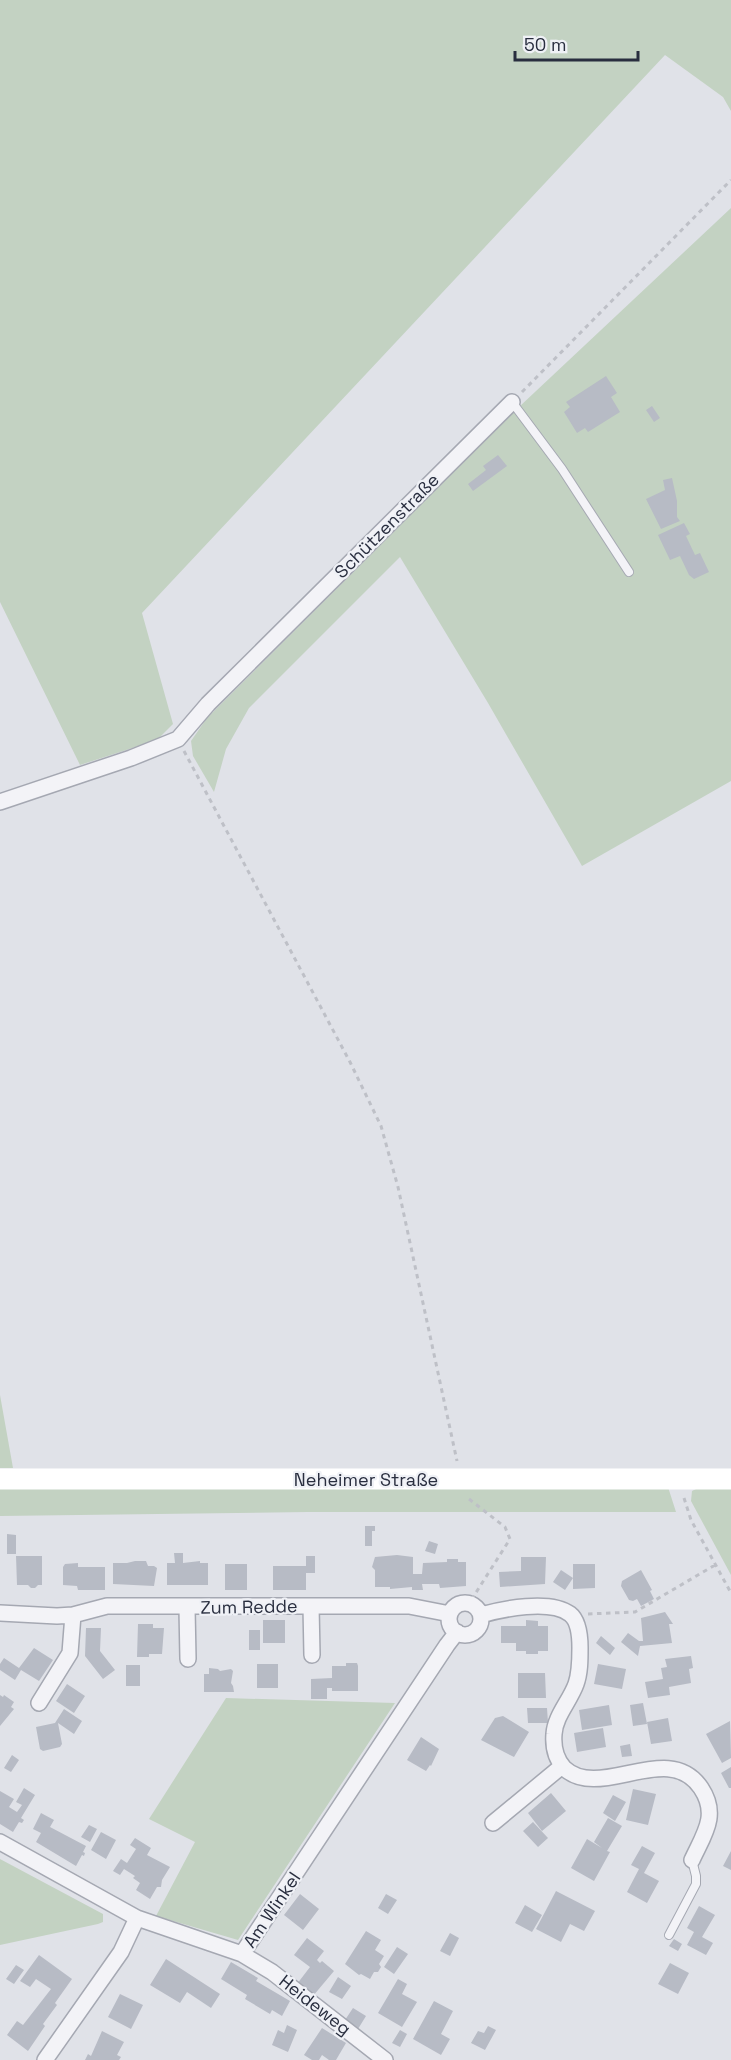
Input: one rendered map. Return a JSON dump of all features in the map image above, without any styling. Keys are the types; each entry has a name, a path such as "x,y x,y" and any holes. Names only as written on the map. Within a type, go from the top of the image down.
{"main road":[{"name":"Neheimer Straße","path":"0,1479 731,1479"}],"street":[{"name":"Schützenstraße","path":"0,802 130,758 178,739 208,704 512,402"},
{"path":"459,1604 469,1604 478,1609 481,1621 475,1632 463,1635 450,1624 450,1614 459,1604"},
{"name":"Zum Redde","path":"0,1613 31,1616 73,1615 106,1606 187,1608 409,1606 450,1614"},
{"name":"Zum Redde","path":"311,1606 312,1655"},
{"path":"481,1615 518,1607 550,1608 561,1610 572,1616 578,1628 580,1662 577,1681 556,1724 554,1734 557,1757 562,1766 578,1776 588,1778 657,1768 682,1772 692,1778 700,1787 709,1810 709,1824 692,1860"},
{"name":"Zum Redde","path":"187,1608 188,1659"},
{"path":"39,1703 70,1653 73,1615"},
{"name":"Am Winkel","path":"137,1918 242,1954 457,1632"},
{"path":"493,1823 562,1766"},
{"path":"0,1842 137,1918 121,1952 45,2060"},
{"name":"Heideweg","path":"242,1954 272,1972 385,2060"}],"lane":[{"path":"512,402 562,469 629,572"},
{"path":"669,1935 696,1884 692,1860"}],"path":[{"path":"512,402 731,180"},
{"path":"178,739 350,1062 381,1126 398,1187 462,1480 468,1498 505,1527 510,1539 469,1604"},
{"path":"679,1479 691,1520 731,1593"},
{"path":"572,1616 635,1612 715,1565"}],"green space":[{"path":"0,0 731,0 731,111 723,97 665,55 142,613 173,724 157,740 80,765 0,602"},
{"path":"731,208 731,781 582,866 400,557 249,708 226,749 214,792 193,756 191,741 207,718 519,407"},
{"path":"0,1395 13,1468 0,1468"},
{"path":"731,1486 731,1575 691,1501 692,1491 698,1488"},
{"path":"668,1487 676,1512 308,1512 0,1516 0,1488"},
{"path":"226,1698 395,1703 238,1940 156,1916 195,1842 149,1819"},
{"path":"0,1859 103,1914 103,1922 0,1945"}],"building":[{"path":"606,376 617,393 611,397 620,412 588,432 585,428 577,433 564,412 570,407 566,402"},
{"path":"652,406 660,418 654,422 646,410"},
{"path":"498,455 507,466 473,491 468,484 486,470 483,466"},
{"path":"672,478 677,501 677,517 680,521 661,529 646,499 665,490 663,480"},
{"path":"684,523 690,534 686,536 695,555 700,553 709,572 694,579 689,575 680,556 670,560 658,535"},
{"path":"365,1526 375,1526 375,1531 372,1531 372,1546 365,1546"},
{"path":"7,1534 16,1535 16,1554 7,1554"},
{"path":"429,1541 438,1544 435,1554 425,1551"},
{"path":"174,1553 183,1553 183,1563 200,1561 200,1563 208,1563 208,1585 167,1585 167,1563 175,1563"},
{"path":"397,1555 413,1557 413,1574 422,1574 423,1563 447,1562 447,1559 466,1562 466,1586 440,1588 439,1584 422,1584 423,1590 412,1590 412,1587 390,1589 390,1587 375,1587 375,1570 372,1567 375,1557"},
{"path":"16,1556 42,1556 42,1585 31,1588 28,1585 17,1585"},
{"path":"306,1556 315,1556 315,1573 306,1573 306,1590 273,1590 273,1566 306,1566"},
{"path":"521,1557 546,1557 545,1584 500,1587 499,1572 521,1571"},
{"path":"146,1561 148,1566 157,1568 154,1586 113,1584 113,1563"},
{"path":"78,1563 78,1567 105,1567 105,1590 78,1590 77,1586 63,1585 65,1564"},
{"path":"225,1564 247,1564 247,1590 225,1590"},
{"path":"573,1564 595,1564 595,1588 573,1589"},
{"path":"561,1570 573,1578 565,1590 553,1582"},
{"path":"641,1570 652,1590 650,1591 654,1599 641,1606 637,1599 629,1600 621,1586 622,1581"},
{"path":"665,1612 673,1624 669,1624 672,1643 640,1646 638,1656 621,1642 628,1633 639,1641 643,1641 641,1618"},
{"path":"263,1620 285,1620 285,1643 263,1643"},
{"path":"526,1620 538,1621 538,1626 548,1626 548,1651 526,1654 526,1651 516,1651 516,1643 501,1643 501,1626 526,1626"},
{"path":"138,1624 153,1624 153,1628 164,1628 162,1654 137,1657"},
{"path":"86,1628 101,1628 100,1651 115,1670 103,1679 85,1656"},
{"path":"249,1630 260,1630 260,1650 249,1650"},
{"path":"601,1636 615,1648 610,1655 596,1643"},
{"path":"34,1648 53,1660 39,1681 21,1670 15,1680 0,1670 0,1664 4,1658 19,1668"},
{"path":"691,1656 693,1668 689,1669 691,1683 669,1687 670,1695 648,1698 645,1682 663,1679 661,1668 667,1667 665,1659"},
{"path":"346,1663 357,1663 358,1691 332,1691 332,1688 327,1688 327,1699 311,1699 311,1679 332,1678 332,1666 346,1666"},
{"path":"257,1664 278,1664 278,1688 257,1688"},
{"path":"598,1664 626,1669 622,1689 594,1684"},
{"path":"126,1665 140,1665 140,1686 126,1686"},
{"path":"209,1668 220,1671 231,1669 233,1671 231,1683 234,1692 204,1692 204,1674 209,1674"},
{"path":"518,1673 545,1673 546,1698 518,1698"},
{"path":"67,1684 85,1696 74,1713 56,1701"},
{"path":"0,1695 14,1702 11,1707 14,1709 0,1726"},
{"path":"643,1703 647,1724 633,1726 630,1705"},
{"path":"609,1705 612,1725 582,1730 579,1710"},
{"path":"527,1708 547,1708 548,1723 528,1723"},
{"path":"64,1709 82,1721 74,1734 58,1723 62,1744 60,1747 43,1751 40,1749 36,1727 55,1723"},
{"path":"503,1716 529,1732 514,1757 481,1740 495,1718"},
{"path":"668,1718 672,1741 651,1744 647,1722"},
{"path":"730,1721 731,1758 722,1763 706,1734"},
{"path":"603,1728 606,1747 577,1752 574,1733"},
{"path":"421,1737 439,1749 426,1771 407,1760"},
{"path":"630,1744 632,1756 622,1757 620,1746"},
{"path":"12,1755 19,1760 11,1772 4,1768"},
{"path":"731,1767 731,1788 729,1788 721,1773"},
{"path":"24,1788 35,1795 21,1818 24,1820 22,1823 19,1822 13,1832 0,1824 0,1791 14,1799 9,1807 17,1812 22,1805 16,1802"},
{"path":"633,1789 656,1794 648,1825 626,1820"},
{"path":"551,1793 566,1811 542,1831 528,1813"},
{"path":"613,1795 626,1802 615,1821 603,1813"},
{"path":"41,1813 54,1820 50,1827 86,1846 84,1856 82,1855 76,1866 36,1842 41,1833 33,1829"},
{"path":"608,1818 622,1826 607,1851 610,1852 594,1881 571,1868 587,1839 602,1848 594,1842"},
{"path":"533,1822 548,1838 538,1847 523,1831"},
{"path":"89,1825 97,1829 90,1842 81,1837"},
{"path":"101,1832 116,1840 106,1859 91,1850"},
{"path":"135,1838 151,1848 147,1855 170,1867 162,1880 161,1887 157,1887 150,1899 136,1890 140,1883 133,1878 135,1876 124,1869 120,1875 113,1871 121,1859 127,1863 136,1849 130,1845"},
{"path":"642,1846 655,1853 644,1873 659,1881 647,1903 627,1892 639,1869 631,1865"},
{"path":"731,1851 731,1870 723,1866"},
{"path":"556,1891 595,1911 584,1931 570,1924 561,1942 536,1929"},
{"path":"300,1894 319,1909 303,1930 284,1915"},
{"path":"386,1894 397,1900 388,1914 378,1908"},
{"path":"525,1905 542,1915 532,1932 515,1923"},
{"path":"699,1906 715,1915 702,1937 713,1943 706,1955 687,1945 694,1932 687,1928"},
{"path":"366,1931 381,1940 375,1950 384,1956 379,1964 381,1967 378,1972 374,1972 370,1979 359,1975 345,1964"},
{"path":"450,1933 459,1938 450,1956 440,1951"},
{"path":"307,1938 324,1951 317,1960 320,1963 322,1961 334,1971 313,1996 297,1984 310,1967 294,1955"},
{"path":"674,1939 682,1944 678,1951 669,1946"},
{"path":"397,1947 408,1954 394,1974 384,1967"},
{"path":"39,1955 72,1979 55,2003 57,2005 28,2051 7,2035 17,2021 23,2025 51,1989 36,1979 30,1987 20,1981"},
{"path":"166,1959 220,1994 211,2008 187,1992 180,2003 150,1985"},
{"path":"231,1962 258,1978 256,1981 290,2001 282,2016 272,2010 270,2014 245,1999 247,1995 221,1979"},
{"path":"670,1963 689,1973 678,1994 658,1984"},
{"path":"16,1965 24,1970 14,1984 6,1979"},
{"path":"338,1977 351,1986 342,1999 329,1992"},
{"path":"398,1979 407,1984 402,1994 417,2002 402,2027 378,2013"},
{"path":"120,1994 143,2005 131,2029 108,2017"},
{"path":"434,2001 453,2011 441,2034 450,2039 441,2055 413,2039"},
{"path":"353,2008 366,2016 358,2029 345,2020"},
{"path":"287,2025 297,2030 288,2052 272,2045 278,2030 284,2033"},
{"path":"488,2026 496,2030 485,2050 471,2043 478,2031 484,2033"},
{"path":"322,2028 346,2043 336,2060 329,2060 322,2055 319,2060 312,2060 304,2055"},
{"path":"400,2030 407,2034 400,2047 392,2043"},
{"path":"102,2031 124,2042 117,2055 121,2057 119,2060 85,2060 88,2054 91,2056"}]}
